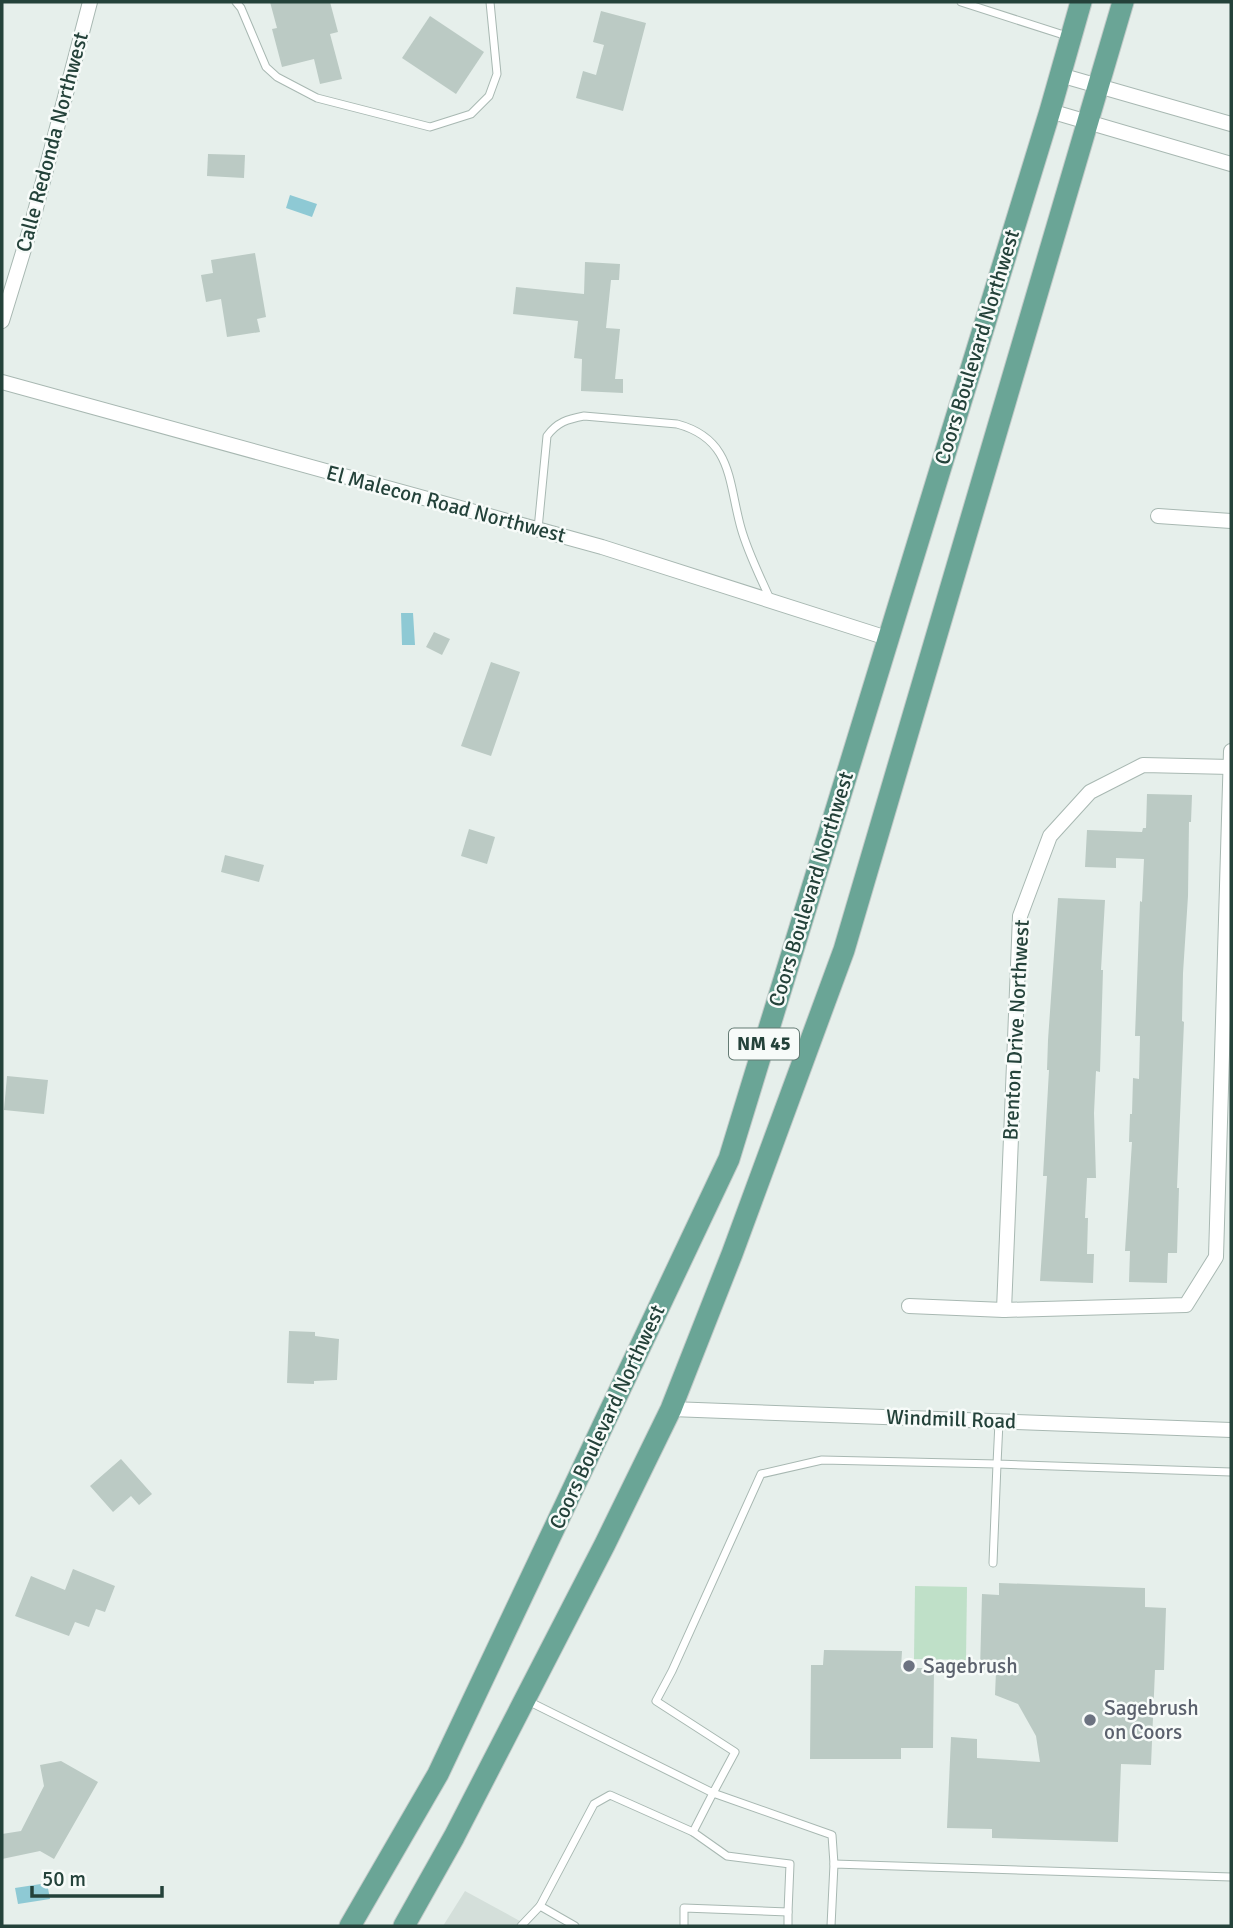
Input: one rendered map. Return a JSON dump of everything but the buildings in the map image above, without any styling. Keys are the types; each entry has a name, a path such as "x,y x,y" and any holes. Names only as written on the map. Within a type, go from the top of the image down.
{"main road":[{"name":"Coors Boulevard Northwest","path":"350,1926 438,1774 729,1159 1081,2"},
{"name":"Coors Boulevard Northwest","path":"404,1926 525,1699 671,1409 732,1254 844,950 929,653 1123,2"}],"street":[{"name":"Calle Redonda Northwest","path":"2,321 32,223 90,2"},
{"path":"1060,75 1231,124"},
{"path":"1050,111 1231,164"},
{"name":"El Malecon Road Northwest","path":"2,382 602,547 887,638"},
{"path":"1158,516 1231,521"},
{"path":"909,1306 1004,1310 1186,1306 1216,1257 1231,751"},
{"name":"Brenton Drive Northwest","path":"1004,1310 1020,916 1050,836 1090,792 1143,765 1231,767"},
{"name":"Windmill Road","path":"671,1409 1231,1430"}],"lane":[{"path":"236,2 266,67 277,77 317,98 430,127 471,114 489,96 497,74 490,2"},
{"path":"961,2 1071,37"},
{"path":"538,529 547,436 554,426 569,418 584,416 677,424 691,428 711,442 726,462 745,542 770,601"},
{"path":"993,1563 999,1421"},
{"path":"693,1832 735,1752 656,1701 761,1474 822,1460 1231,1472"},
{"path":"525,1699 713,1793 832,1835 834,1864 831,1926"},
{"path":"522,1926 540,1906 594,1804 610,1795 693,1832 727,1856 790,1864 788,1926"},
{"path":"834,1864 1231,1877"},
{"path":"540,1906 575,1926"},
{"path":"684,1926 684,1908 788,1912"}],"shaded area":[{"path":"465,1891 529,1926 443,1926"}],"green space":[{"path":"915,1586 967,1587 966,1660 914,1659"}],"water":[{"path":"290,195 317,204 312,217 286,208"},
{"path":"401,613 413,613 415,645 402,645"},
{"path":"47,1883 50,1899 18,1904 15,1888"}],"place":[{"name":"Sagebrush","path":"909,1666"},
{"name":"Sagebrush on Coors","path":"1090,1720"}]}
